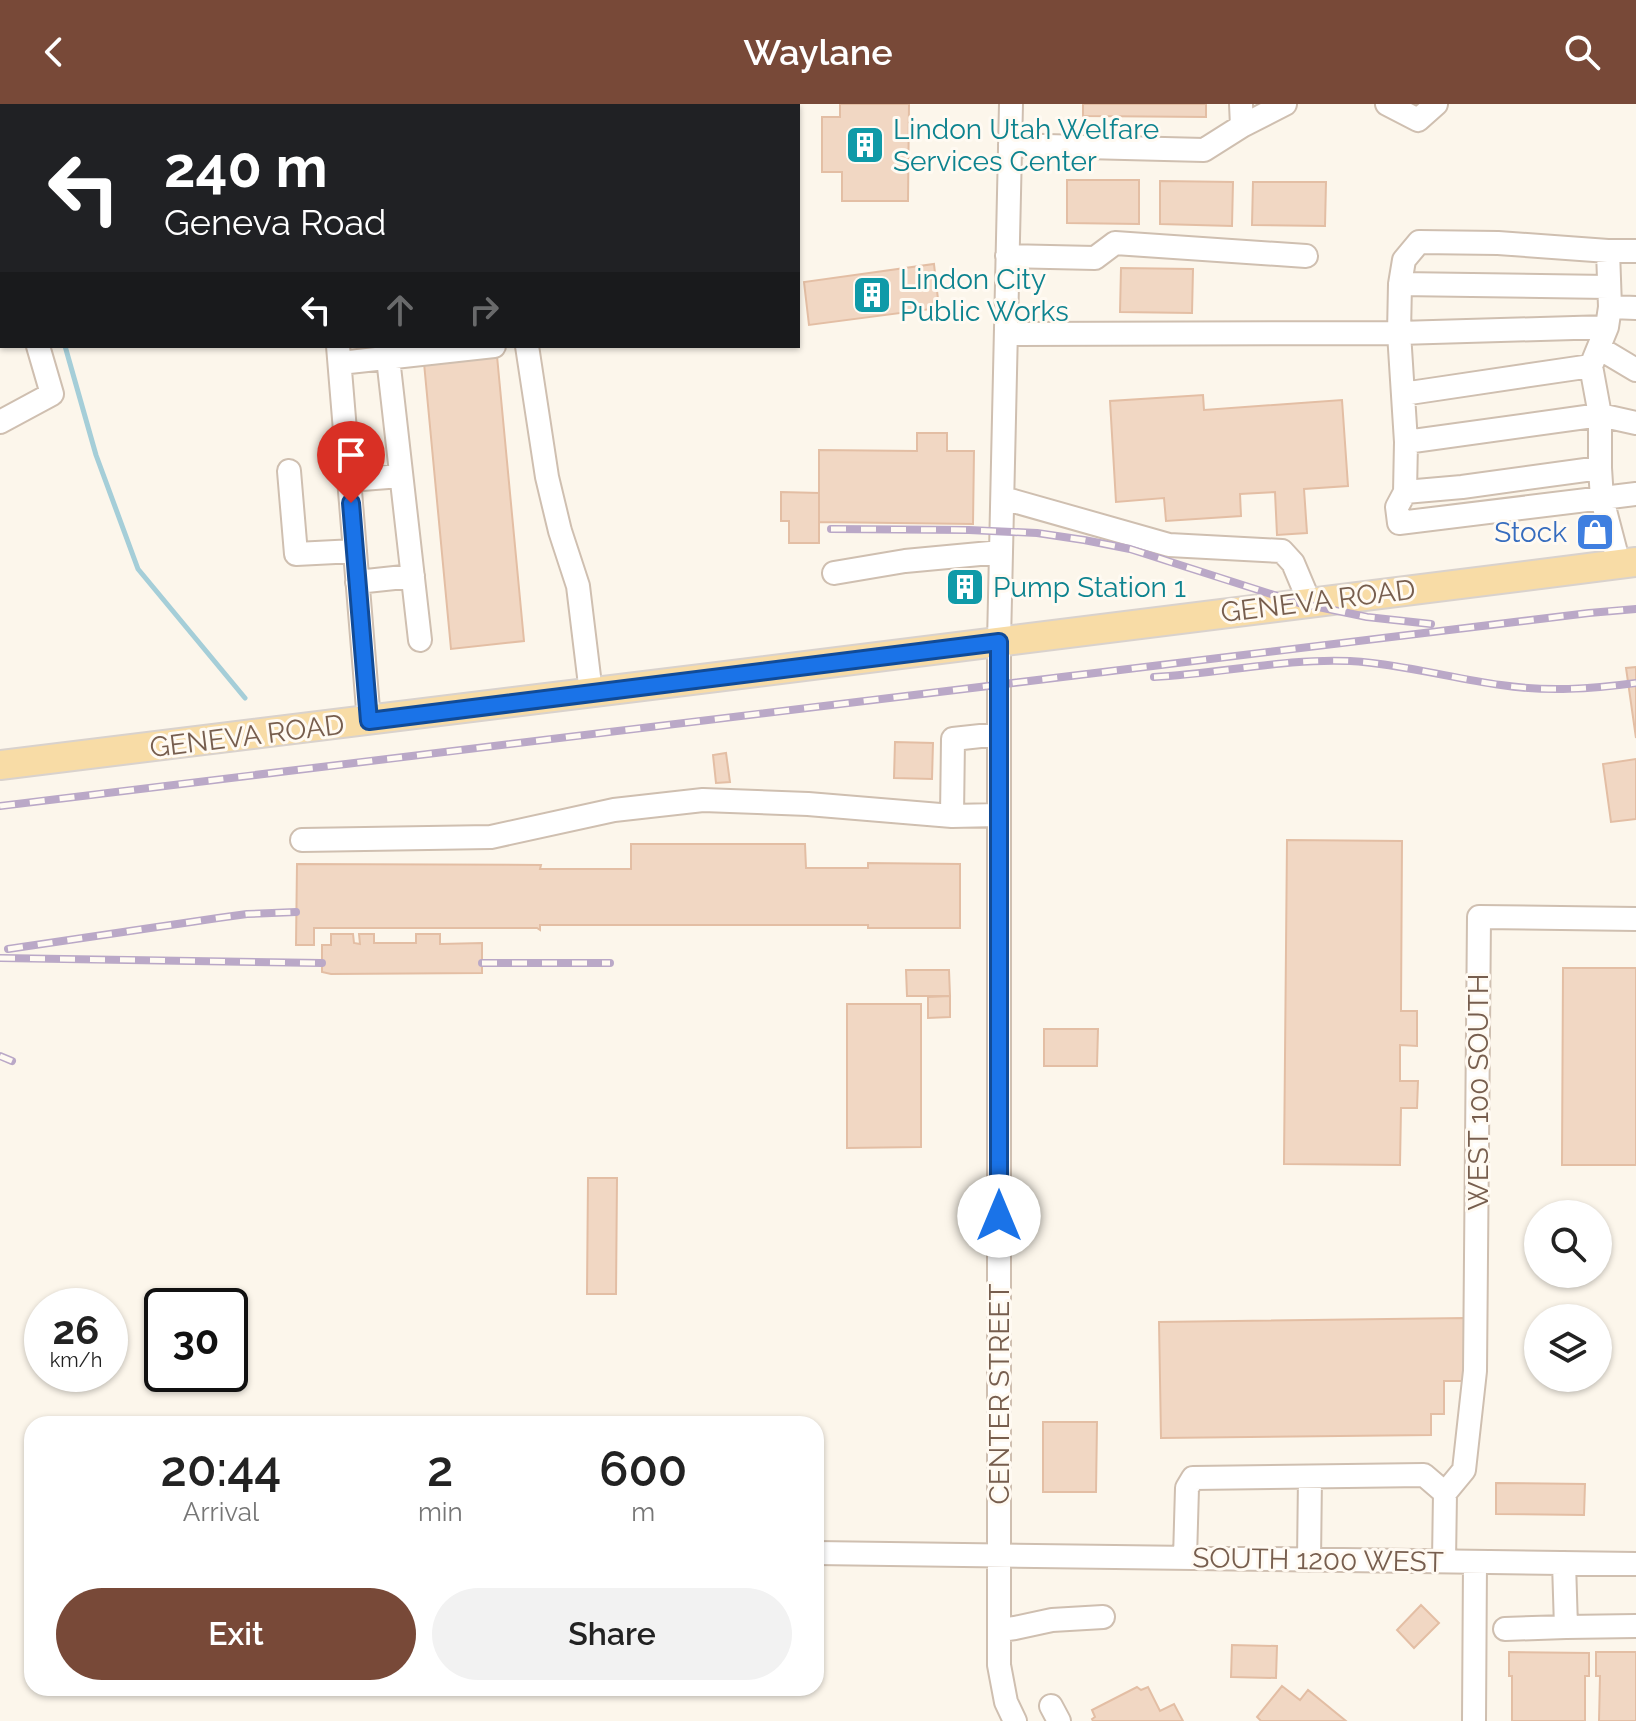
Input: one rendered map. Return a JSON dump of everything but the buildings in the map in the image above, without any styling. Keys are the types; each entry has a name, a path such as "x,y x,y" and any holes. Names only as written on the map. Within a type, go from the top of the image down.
{"main road":[{"name":"GENEVA ROAD","path":"0,763 369,721 1627,563"}],"street":[{"name":"CENTER STREET","path":"1011,104 999,642 1000,1630 1001,1679 1006,1702 1015,1721"},
{"path":"1010,145 1204,150 1241,115 1285,104"},
{"path":"1387,104 1418,120 1436,104"},
{"path":"1636,251 1419,242 1404,260 1400,284 1399,333 1406,442 1405,492 1397,507 1399,523 1636,494"},
{"path":"1007,256 1095,258 1115,243 1306,256"},
{"path":"1608,251 1600,468 1602,499 1627,563"},
{"path":"1400,284 1603,327 1636,370"},
{"path":"1403,394 1603,327 1636,308"},
{"path":"1006,334 1399,333 1603,327"},
{"path":"0,422 52,394 39,348"},
{"path":"369,721 339,354 388,358 476,348"},
{"path":"527,348 547,477 578,586 591,693"},
{"path":"388,358 420,640"},
{"path":"1406,442 1600,415 1636,423"},
{"path":"1405,492 1600,468"},
{"path":"289,471 296,554 355,551"},
{"path":"349,480 401,476"},
{"path":"1003,498 1169,545 1282,551 1293,563 1309,601"},
{"path":"834,573 905,561 1001,552"},
{"path":"357,582 413,576"},
{"path":"952,816 953,739 999,734"},
{"path":"302,840 491,837 614,810 703,800 808,804 952,816 998,815"},
{"name":"WEST 100 SOUTH","path":"1445,1493 1464,1470 1475,1371 1479,917 1636,919"},
{"path":"1185,1558 1187,1488 1193,1478 1424,1475 1445,1493 1444,1561"},
{"path":"1309,1560 1310,1477"},
{"name":"SOUTH 1200 WEST","path":"824,1553 1636,1564"},
{"path":"1474,1721 1475,1562"},
{"path":"1564,1563 1566,1627"},
{"path":"1000,1630 1052,1620 1103,1617"},
{"path":"1505,1629 1636,1626"}],"waterway":[{"path":"66,348 96,455 138,569 245,698"}],"railway":[{"path":"831,529 969,530 1037,533 1084,540 1130,549 1299,603 1367,617 1431,624"},
{"path":"0,806 1636,609"},
{"path":"1154,677 1301,662 1350,661 1518,687 1586,688 1636,683"},
{"path":"8,949 247,914 296,912"},
{"path":"0,958 322,963"},
{"path":"482,963 610,963"},
{"path":"0,1056 12,1061"}],"place":[{"name":"Lindon Utah Welfare Services Center","path":"865,145"},
{"name":"Lindon City Public Works","path":"872,295"},
{"name":"Stock","path":"1595,532"},
{"name":"Pump Station 1","path":"965,587"}],"route":[{"path":"351,503 369,721 999,642 999,1216"}]}
